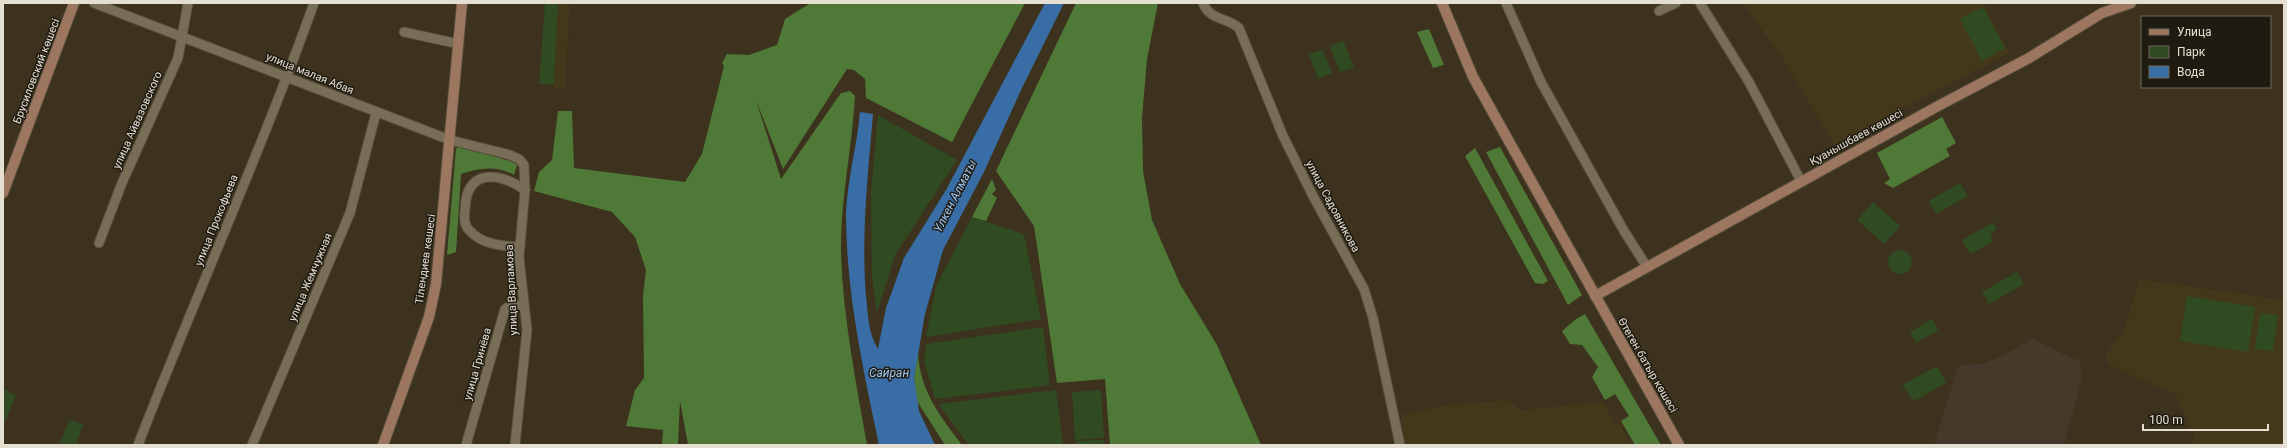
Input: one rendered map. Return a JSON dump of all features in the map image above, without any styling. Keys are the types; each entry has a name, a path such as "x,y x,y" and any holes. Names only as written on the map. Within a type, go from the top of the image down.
{"street":[{"name":"Брусиловский көшесі","path":"3,193 74,3"},
{"name":"улица малая Абая","path":"94,3 288,76 376,113 450,140 510,155 519,159"},
{"name":"улица Айвазовского","path":"99,243 122,183 178,58 188,3"},
{"name":"улица Прокофьева","path":"138,445 172,357 288,76 314,3"},
{"name":"Тілендиев көшесі","path":"383,445 429,317 439,261 462,3"},
{"name":"улица Садовникова","path":"1203,3 1206,10 1215,18 1233,22 1239,28 1283,136 1313,196 1364,289 1373,318 1400,445"},
{"name":"Өтеген батыр көшесі","path":"1442,3 1473,77 1679,445"},
{"path":"1506,3 1552,102 1624,231 1647,267"},
{"path":"1659,11 1676,3"},
{"path":"1700,3 1749,82 1801,181"},
{"name":"Қуанышбаев көшесі","path":"1595,296 1801,181 2029,58 2102,13 2131,3"},
{"path":"404,32 459,44"},
{"name":"улица Жемчужная","path":"252,445 350,213 376,113"},
{"name":"улица Варламова","path":"515,445 526,330 520,274 524,165 519,159"},
{"path":"520,247 490,243 477,237 468,229 464,221 465,200 471,185 478,179 488,176 501,177 524,190"},
{"name":"улица Гринёва","path":"466,445 505,309 511,305 524,305"}],"shaded area":[{"path":"558,3 570,3 565,88 554,88"},
{"path":"1743,3 1983,3 2009,53 1900,110 1836,148 1784,61"},
{"path":"2139,279 2284,300 2284,445 2193,445 2194,437 2176,395 2111,366 2105,356 2124,331"},
{"path":"2034,338 2037,341 2075,360 2080,358 2082,377 2064,445 1934,445 1958,366 1985,363 2004,355"},
{"path":"1507,400 1521,410 1603,402 1616,424 1619,422 1632,445 1407,445 1401,415 1443,406"}],"green space":[{"path":"545,3 558,3 554,85 539,84"},
{"path":"1025,3 952,142 866,98 865,79 854,70 847,69 783,169 756,100 781,179 841,93 850,91 855,96 842,214 841,253 847,325 867,445 688,445 680,401 678,445 662,445 663,430 626,426 635,390 644,378 643,296 646,270 635,237 612,212 534,191 539,172 552,160 558,111 572,111 574,168 685,182 702,154 724,66 722,63 727,54 749,55 777,45 785,19 809,4"},
{"path":"1076,3 1158,3 1147,59 1142,118 1143,171 1152,220 1180,284 1217,345 1261,445 1110,445 1105,379 1057,383 1034,226 996,171"},
{"path":"1983,7 2005,48 1982,61 1960,19"},
{"path":"1429,29 1444,65 1433,68 1417,32"},
{"path":"1343,41 1354,67 1340,72 1330,46"},
{"path":"1323,50 1332,73 1318,79 1309,54"},
{"path":"878,115 957,160 895,255 877,313 872,277 871,192"},
{"path":"1942,117 1956,143 1946,149 1950,156 1893,188 1884,183 1890,179 1877,153"},
{"path":"459,146 513,162 517,165 514,175 501,170 488,168 461,174 456,252 447,255 456,149"},
{"path":"1500,147 1582,295 1568,305 1486,152"},
{"path":"1475,148 1548,281 1543,284 1535,283 1465,156"},
{"path":"992,179 996,190 992,194 997,198 986,221 972,217"},
{"path":"1960,183 1968,196 1936,214 1929,201"},
{"path":"1873,202 1900,226 1884,244 1857,220"},
{"path":"972,217 1024,234 1041,319 926,337 936,286"},
{"path":"1993,222 1997,229 1990,234 1994,241 1970,254 1962,240"},
{"path":"1900,250 1908,254 1912,262 1908,270 1900,274 1892,270 1888,262 1892,254"},
{"path":"2017,272 2024,284 1989,304 1982,292"},
{"path":"2187,296 2255,307 2248,352 2180,341"},
{"path":"2260,313 2278,315 2273,351 2255,349"},
{"path":"1585,314 1661,445 1635,445 1621,421 1629,416 1615,394 1605,400 1592,377 1598,367 1582,345 1570,344 1562,331 1576,319"},
{"path":"1932,319 1938,330 1916,343 1910,332"},
{"path":"1043,327 1050,385 935,399 924,361 926,344"},
{"path":"918,353 923,379 932,402 962,445 945,445 917,401 914,378"},
{"path":"1937,366 1946,383 1914,401 1902,385"},
{"path":"3,388 16,396 3,427"},
{"path":"1056,390 1063,445 969,445 938,404"},
{"path":"1101,390 1104,438 1075,440 1072,392"},
{"path":"69,420 83,424 76,445 59,445"},
{"path":"1104,440 1104,445 1075,445 1075,441"}],"water":[{"name":"Сайран","path":"1045,3 1064,3 1022,88 984,172 943,250 925,314 914,378 919,411 935,445 879,445 856,330 847,243 847,202 860,112 873,114 864,250 869,323 872,336 878,349 886,308 904,258 946,190"}],"water label":[{"name":"Үлкен Алматы","path":"955,196"}]}
